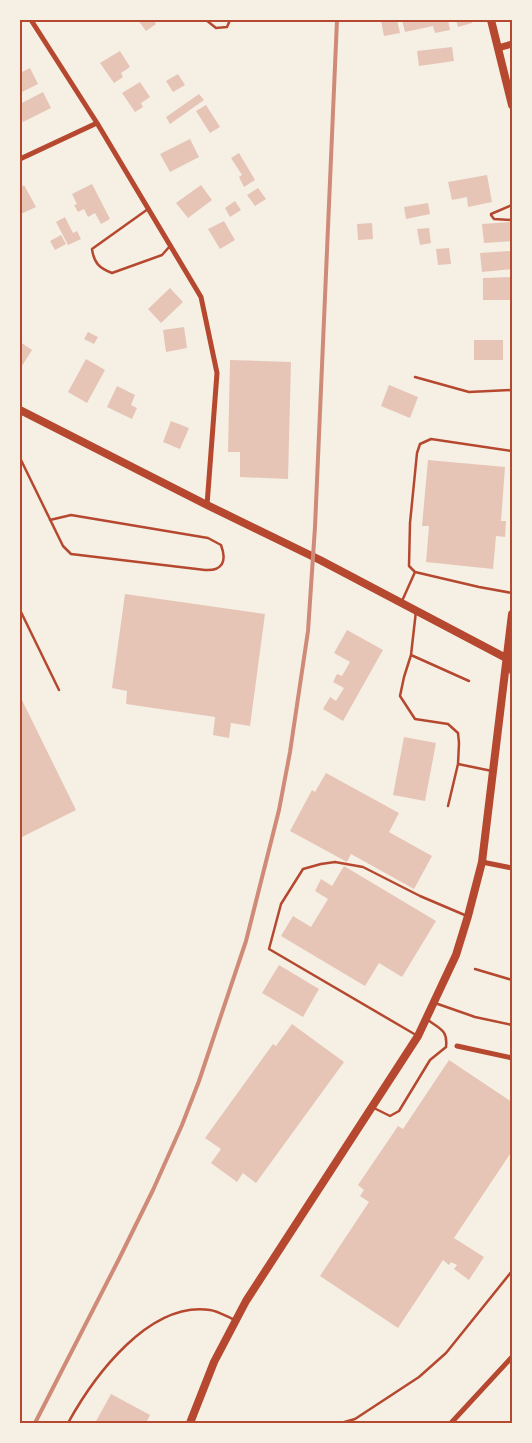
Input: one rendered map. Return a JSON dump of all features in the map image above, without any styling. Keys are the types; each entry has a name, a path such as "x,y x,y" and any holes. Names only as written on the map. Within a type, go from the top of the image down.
{"main road":[{"path":"491,20 512,105"},
{"path":"20,410 320,560 506,658"},
{"path":"190,1423 214,1362 246,1301 418,1036 456,955 482,862 512,614"}],"street":[{"path":"31,20 97,123 201,297 217,373 207,505"},
{"path":"498,48 512,44"},
{"path":"20,159 97,123"},
{"path":"506,658 512,673"},
{"path":"482,862 512,868"},
{"path":"457,1046 512,1058"},
{"path":"451,1423 512,1358"}],"lane":[{"path":"206,20 216,28 227,27 230,20"},
{"path":"512,205 491,214 494,220 512,220"},
{"path":"148,208 92,249 98,265 112,273 162,255 170,246"},
{"path":"415,377 470,392 512,390"},
{"path":"512,451 431,439 420,444 417,452 410,523 410,566 415,572 512,593"},
{"path":"20,458 50,520 64,546 71,554 205,570 219,568 223,562 222,545 208,538 71,515 50,520"},
{"path":"402,602 415,572"},
{"path":"20,610 60,690"},
{"path":"416,610 411,655 400,696 415,719 448,724 458,733 458,764 448,806"},
{"path":"411,655 469,681"},
{"path":"458,764 492,770"},
{"path":"418,1036 269,949 281,904 303,869 335,862 364,867 420,896 468,916"},
{"path":"475,969 512,980"},
{"path":"434,1002 475,1017 512,1025"},
{"path":"373,1107 390,1116 399,1111 430,1060 446,1047 447,1038 445,1032 427,1018"},
{"path":"341,1423 355,1419 419,1377 446,1354 512,1271"},
{"path":"68,1423 109,1363 138,1336 155,1324 172,1314 197,1309 212,1310 236,1321"}],"building":[{"path":"138,20 153,20 156,24 146,31"},
{"path":"381,20 397,20 400,33 384,36"},
{"path":"402,20 448,20 450,30 435,33 433,26 405,32"},
{"path":"456,20 472,20 472,23 458,27"},
{"path":"452,47 454,61 419,66 417,51"},
{"path":"120,51 130,67 121,73 123,77 114,83 100,63"},
{"path":"30,68 38,84 20,93 20,73"},
{"path":"178,74 185,85 173,92 166,81"},
{"path":"140,82 150,97 141,103 143,107 135,112 122,93"},
{"path":"43,92 51,108 23,122 20,115 20,104"},
{"path":"199,94 204,100 170,124 166,117"},
{"path":"206,105 220,127 210,133 196,111"},
{"path":"190,139 199,157 170,172 160,154"},
{"path":"239,153 255,180 244,187 239,177 242,175 231,158"},
{"path":"487,175 492,202 468,207 467,197 452,200 448,182"},
{"path":"92,184 110,219 101,224 95,213 88,217 84,209 78,212 74,205 77,204 72,194"},
{"path":"24,185 36,207 21,214 20,188"},
{"path":"201,185 212,200 188,218 176,203"},
{"path":"258,188 266,199 255,206 247,195"},
{"path":"235,201 241,210 230,217 225,208"},
{"path":"428,203 430,214 406,219 404,207"},
{"path":"65,217 73,233 77,231 81,239 68,245 56,222"},
{"path":"224,221 235,240 220,249 208,229"},
{"path":"510,222 512,241 484,243 482,224"},
{"path":"372,223 373,239 358,240 357,224"},
{"path":"429,228 431,243 420,245 417,229"},
{"path":"61,235 66,244 55,250 50,241"},
{"path":"449,248 451,264 438,265 436,249"},
{"path":"511,251 512,269 482,272 480,253"},
{"path":"512,277 512,300 483,300 483,278"},
{"path":"170,288 183,302 161,323 148,309"},
{"path":"184,327 187,348 166,352 163,330"},
{"path":"88,332 98,337 94,344 84,339"},
{"path":"474,340 503,340 503,360 474,360"},
{"path":"20,342 32,350 20,369"},
{"path":"86,359 105,370 87,403 68,392"},
{"path":"230,360 291,362 288,479 240,477 240,452 228,452"},
{"path":"389,385 418,397 410,418 381,406"},
{"path":"117,386 135,395 131,405 137,408 132,419 107,407"},
{"path":"171,421 189,428 180,449 163,442"},
{"path":"428,460 505,467 501,521 506,521 505,537 496,536 493,569 426,562 429,526 422,526"},
{"path":"125,594 265,614 250,726 231,723 229,738 213,735 215,717 126,704 127,691 112,688"},
{"path":"347,630 383,650 343,721 323,709 330,697 336,701 344,688 333,682 337,674 342,676 350,662 334,653"},
{"path":"20,696 76,810 20,838"},
{"path":"404,737 436,743 425,801 393,795"},
{"path":"326,773 399,813 389,832 432,856 414,889 351,854 347,862 290,831 312,790 315,792"},
{"path":"344,866 436,921 402,977 379,963 365,986 281,936 293,916 311,927 328,899 315,891 321,879 332,886"},
{"path":"279,965 319,989 303,1017 262,993"},
{"path":"292,1024 344,1062 256,1183 243,1173 237,1182 211,1163 221,1149 205,1138 273,1044 276,1046"},
{"path":"449,1060 512,1102 512,1151 454,1238 484,1257 469,1280 454,1269 457,1265 451,1262 449,1265 443,1260 398,1328 320,1276 369,1202 360,1196 364,1190 358,1185 398,1126 403,1129"},
{"path":"111,1394 150,1415 146,1423 95,1423"}],"railway":[{"path":"35,1423 119,1259 182,1125 199,1081 246,941 279,810 290,752 308,631 315,527 337,20"}]}
